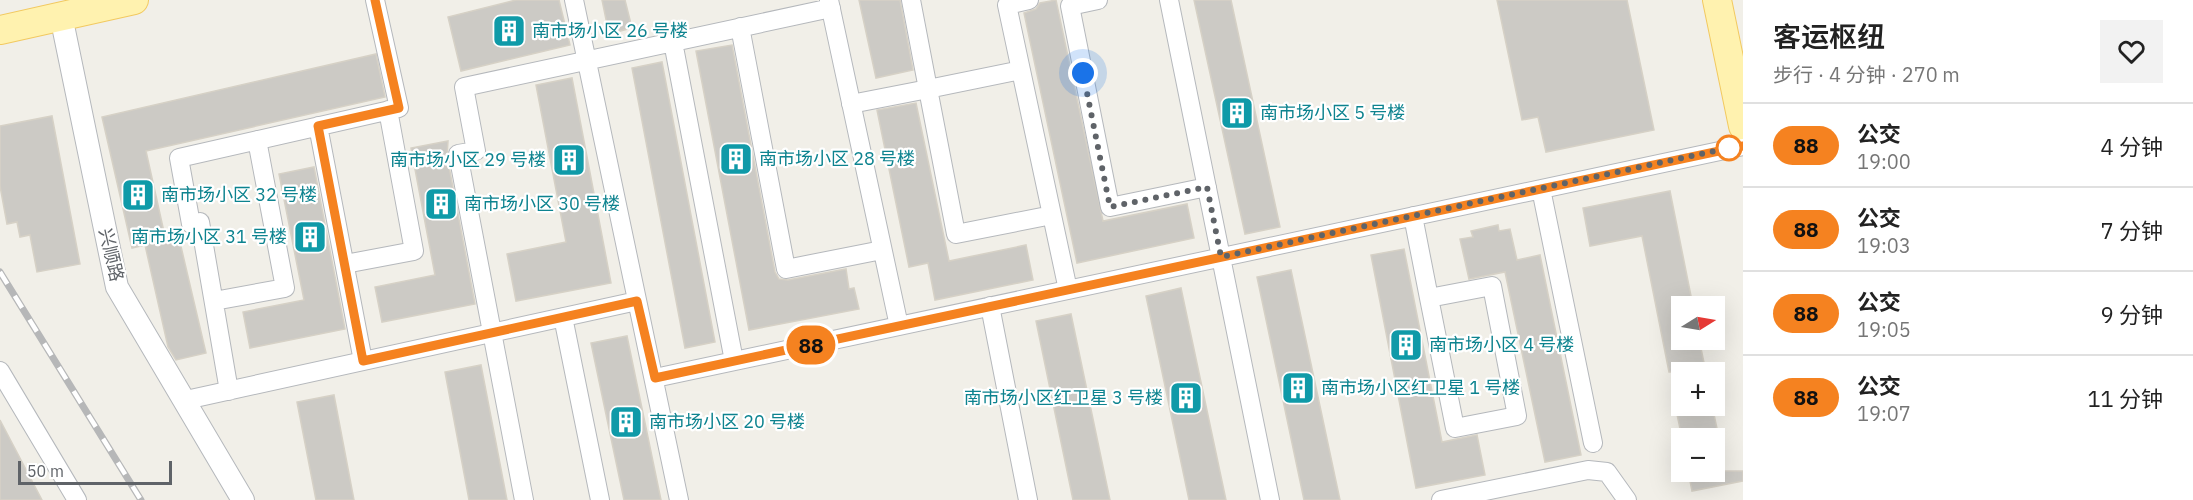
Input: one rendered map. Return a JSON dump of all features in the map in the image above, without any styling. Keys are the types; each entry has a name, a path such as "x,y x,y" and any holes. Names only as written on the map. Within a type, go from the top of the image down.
{"main road":[{"path":"0,30 134,0"},
{"path":"1717,0 1743,126"}],"street":[{"path":"229,391 200,222 191,224 178,158 399,108 375,0"},
{"path":"574,0 679,500"},
{"path":"911,0 956,234 1052,215"},
{"path":"1029,0 1006,2 1068,290"},
{"path":"1098,0 1069,3 1110,207 1207,187"},
{"path":"1169,0 1270,500"},
{"path":"524,500 458,154 476,151 464,87 740,27 830,4 899,326"},
{"name":"兴顺路","path":"61,16 117,287 186,400 243,500"},
{"path":"740,27 786,269 882,250"},
{"path":"672,42 734,361"},
{"path":"851,104 1021,70"},
{"path":"345,264 414,251 388,110"},
{"path":"318,126 363,361"},
{"path":"214,301 285,288 257,140"},
{"path":"655,378 1743,146"},
{"path":"1541,189 1593,442"},
{"path":"1413,216 1429,298 1455,428 1517,416 1491,286 1429,298"},
{"path":"186,400 637,301"},
{"path":"990,306 1028,500"},
{"path":"563,317 600,500"},
{"path":"0,371 77,500"},
{"path":"1441,500 1588,470 1607,472 1627,500"}],"building":[{"name":"南市场小区 26 号楼","path":"516,0 559,0 570,45 461,71 448,17"},
{"path":"602,0 625,0 632,28 609,34"},
{"path":"859,0 900,0 913,70 876,78"},
{"path":"1056,0 1103,221 1187,204 1194,238 1077,263 1024,13 1036,9 1040,3"},
{"name":"南市场小区 5 号楼","path":"1194,0 1231,0 1280,227 1245,234"},
{"path":"1497,0 1627,0 1654,130 1546,152 1538,117 1522,120"},
{"name":"南市场小区 28 号楼","path":"732,45 775,272 779,279 788,280 846,269 849,289 854,288 859,309 749,330 696,51"},
{"name":"南市场小区 32 号楼","path":"376,54 385,97 146,151 166,241 179,238 206,353 176,360 168,347 145,245 132,248 102,117"},
{"path":"662,62 715,342 685,348 632,68"},
{"name":"南市场小区 29 号楼","path":"572,78 611,283 516,301 507,254 566,242 536,85"},
{"path":"916,103 949,261 1026,245 1033,280 935,300 928,263 909,267 877,110"},
{"path":"52,116 80,264 37,272 30,235 20,237 17,222 7,224 0,186 0,126"},
{"name":"南市场小区 30 号楼","path":"448,141 447,156 475,304 382,322 375,287 435,275 411,148"},
{"name":"南市场小区 31 号楼","path":"314,167 345,329 250,348 243,312 304,300 279,174"},
{"path":"1670,191 1691,296 1671,296 1671,350 1701,350 1704,362 1671,362 1671,372 1669,372 1642,236 1590,246 1583,208"},
{"path":"1498,225 1499,231 1510,229 1517,260 1540,255 1581,455 1545,462 1505,272 1469,279 1460,239 1473,237 1471,231"},
{"name":"南市场小区 4 号楼","path":"1404,249 1442,442 1477,435 1485,475 1416,488 1371,255"},
{"name":"南市场小区红卫星 1 号楼","path":"1291,270 1340,500 1304,500 1257,277"},
{"name":"南市场小区红卫星 3 号楼","path":"1181,288 1226,500 1189,500 1146,296"},
{"path":"1071,314 1110,500 1073,500 1036,321"},
{"name":"南市场小区 20 号楼","path":"627,336 661,500 624,500 591,343"},
{"path":"481,365 507,500 469,500 445,372"},
{"path":"334,395 354,500 316,500 297,402"},
{"path":"1677,416 1714,416 1717,428 1680,428"},
{"path":"0,420 42,500 0,500"},
{"path":"1725,471 1743,471 1743,481 1692,491 1690,482 1725,482"}],"railway":[{"path":"0,272 141,500"}],"bus line":[{"name":"88","path":"375,0 399,108 318,126 363,361 637,301 655,378 1743,146"}],"place":[{"name":"南市场小区 26 号楼","path":"509,31"},
{"name":"南市场小区 5 号楼","path":"1237,113"},
{"name":"南市场小区 28 号楼","path":"736,159"},
{"name":"南市场小区 29 号楼","path":"569,160"},
{"name":"南市场小区 32 号楼","path":"138,195"},
{"name":"南市场小区 30 号楼","path":"441,204"},
{"name":"南市场小区 31 号楼","path":"310,237"},
{"name":"南市场小区 4 号楼","path":"1406,345"},
{"name":"南市场小区红卫星 1 号楼","path":"1298,388"},
{"name":"南市场小区红卫星 3 号楼","path":"1186,398"},
{"name":"南市场小区 20 号楼","path":"626,422"}],"route":[{"path":"1083,73 1110,207 1207,187 1221,257 1729,148"}]}
